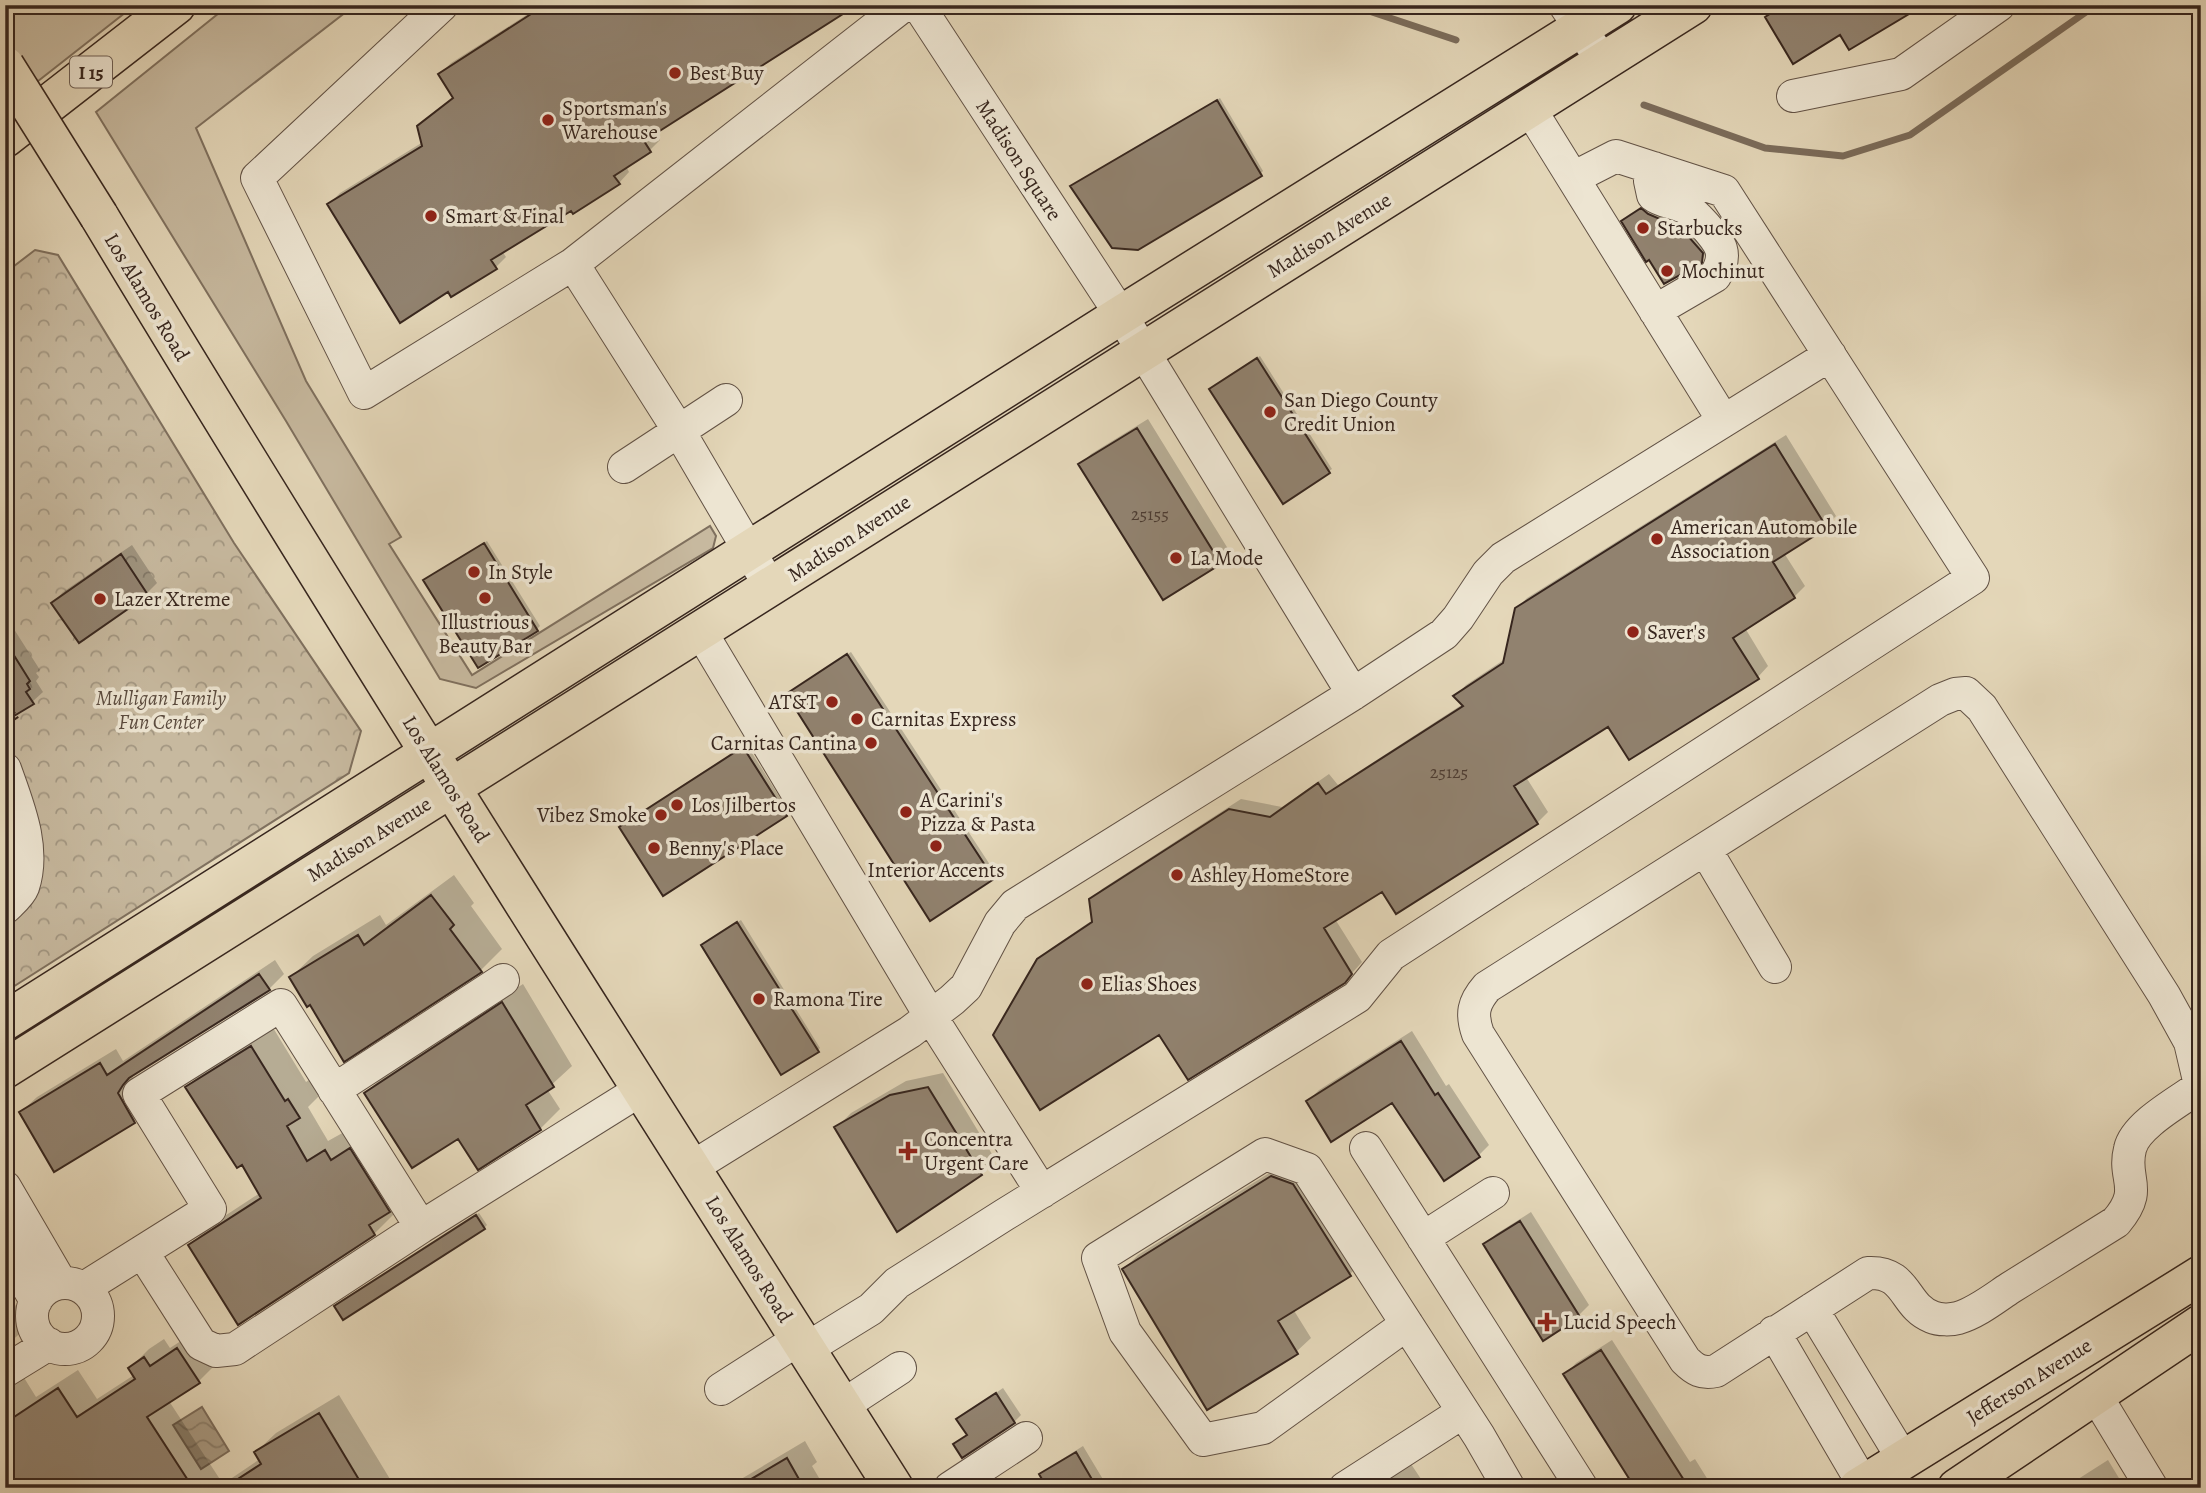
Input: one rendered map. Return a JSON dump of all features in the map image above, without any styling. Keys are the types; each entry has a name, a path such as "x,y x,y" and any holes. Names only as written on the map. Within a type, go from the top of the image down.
{"main road":[{"name":"I 15","path":"5,138 176,5"},
{"name":"Madison Avenue","path":"5,1021 1121,315 1573,17 1617,5"},
{"name":"Madison Avenue","path":"5,1069 1693,5"},
{"name":"Los Alamos Road","path":"5,66 429,752 894,1488"},
{"name":"Jefferson Avenue","path":"1903,1473 1966,1446 1994,1404 2201,1275"},
{"path":"1957,1488 2201,1324"},
{"path":"1860,1486 1903,1473"}],"street":[{"path":"442,5 257,178 364,393 573,264 904,5"},
{"name":"Madison Square","path":"918,5 1121,315 1353,694"},
{"path":"1793,96 1901,74 1999,5"},
{"path":"1573,17 1603,62"},
{"path":"1530,109 1723,420"},
{"path":"721,1389 871,1309 897,1283 1357,997 1391,955 1973,578 1724,191 1616,156 1573,178"},
{"path":"1654,168 1650,181 1653,195 1687,208 1697,217 1717,242 1722,260 1715,276 1655,311"},
{"path":"573,264 679,431 771,588"},
{"path":"691,1168 930,1017 966,987 1000,923 1015,905 1353,694 1444,634 1488,573 1503,558 1830,355"},
{"path":"624,467 726,400"},
{"path":"701,632 930,1017 1042,1192"},
{"path":"1966,693 1982,708 2164,995 2190,1042 2200,1088 2150,1122 2133,1141 2129,1150 2133,1185 2130,1201 2116,1222 1985,1304 1959,1318 1930,1317 1920,1309 1898,1281 1887,1274 1868,1273 1716,1371 1705,1373 1693,1368 1685,1360 1478,1034 1473,1019 1474,1007 1487,987 1940,700 1966,693"},
{"path":"5,769 25,832 27,862 22,890 5,908"},
{"path":"1705,849 1775,967"},
{"path":"5,890 27,862"},
{"path":"334,1090 503,980"},
{"path":"5,1187 73,1286 96,1304 97,1324 93,1333 78,1346 58,1348 48,1344 36,1330 33,1321 36,1301 46,1289 73,1286 143,1253 210,1209 139,1094 281,1005 421,1227"},
{"path":"143,1253 201,1344 216,1351 235,1349 421,1227 642,1089"},
{"path":"1366,1148 1582,1488"},
{"path":"1407,1324 1263,1428 1203,1440 1125,1332 1098,1258 1265,1154 1307,1169 1464,1412 1509,1488"},
{"path":"1423,1238 1493,1193"},
{"path":"5,1248 36,1301"},
{"path":"1812,1309 1903,1473"},
{"path":"1774,1332 1807,1386 1860,1486"},
{"path":"5,1371 48,1344"},
{"path":"1807,1386 1844,1363"},
{"path":"842,1406 900,1368"},
{"path":"2095,1394 2152,1488"},
{"path":"1345,1488 1464,1412"},
{"path":"950,1488 1027,1438"}],"path":[{"path":"10,708 17,719"}],"green space":[{"path":"5,5 135,5 5,107"},
{"path":"229,5 355,5 196,128 306,381 401,537 389,544 472,675 710,526 716,536 713,548 476,688 440,679 286,421 96,112"},
{"name":"Mulligan Family Fun Center","path":"35,250 58,255 234,543 361,731 349,773 5,992 5,273"}],"water":[{"path":"202,1407 229,1451 201,1469 173,1425"}],"building":[{"path":"525,5 857,5 644,141 651,152 614,176 620,184 491,260 497,269 451,297 448,292 400,323 327,204 422,146 417,126 453,98 438,74 531,14"},
{"path":"1784,5 1924,5 1849,50 1840,35 1793,64 1765,17"},
{"path":"1217,100 1262,176 1138,250 1112,248 1070,186"},
{"path":"1641,208 1648,214 1681,228 1703,253 1702,263 1664,284 1649,260 1646,262 1621,221"},
{"path":"1257,358 1330,473 1283,504 1209,389"},
{"path":"1137,428 1221,564 1163,600 1078,464"},
{"path":"1775,444 1827,528 1773,562 1795,598 1733,638 1759,679 1629,760 1608,727 1514,786 1538,824 1396,914 1382,892 1324,928 1352,974 1345,983 1188,1080 1159,1035 1040,1110 993,1035 1037,959 1092,922 1089,899 1229,809 1270,817 1318,783 1326,794 1463,706 1453,696 1503,663 1515,608"},
{"path":"484,543 538,631 478,668 423,580"},
{"name":"Lazer Xtreme","path":"121,554 148,595 79,643 51,603"},
{"path":"5,641 30,681 27,684 30,689 26,692 34,704 14,716 5,701"},
{"path":"847,654 994,879 930,921 786,694"},
{"path":"743,747 787,816 663,896 619,827"},
{"path":"431,895 454,925 450,929 482,972 344,1062 310,1005 307,1007 289,977 358,935 364,945"},
{"name":"Ramona Tire","path":"737,922 819,1052 781,1075 701,945"},
{"path":"259,974 270,990 129,1078 123,1085 118,1093 135,1123 54,1172 19,1112 100,1063 107,1075"},
{"path":"502,1002 554,1087 526,1105 541,1130 478,1170 458,1139 412,1168 364,1093"},
{"path":"1401,1041 1435,1095 1438,1093 1480,1157 1444,1181 1392,1103 1331,1142 1306,1101"},
{"path":"251,1046 285,1101 288,1099 300,1118 287,1126 307,1161 325,1150 331,1160 350,1148 390,1212 369,1225 375,1235 238,1325 188,1245 261,1198 242,1165 237,1168 185,1087"},
{"name":"Concentra Urgent Care","path":"928,1087 982,1175 897,1232 834,1127 890,1095"},
{"path":"1271,1176 1293,1184 1351,1276 1278,1321 1298,1354 1207,1410 1122,1269"},
{"path":"476,1215 485,1229 343,1320 334,1306"},
{"path":"1520,1221 1580,1317 1543,1341 1483,1244"},
{"path":"177,1348 200,1383 147,1417 193,1488 5,1488 5,1423 58,1388 77,1417 135,1379 128,1368 144,1357 150,1366"},
{"path":"1601,1350 1689,1488 1635,1488 1563,1374"},
{"path":"996,1393 1015,1423 962,1458 953,1444 967,1435 956,1419"},
{"path":"319,1413 364,1488 224,1488 261,1464 254,1452"},
{"path":"1076,1452 1097,1488 1047,1488 1039,1474"},
{"path":"787,1458 800,1481 788,1488 736,1488"}],"waterway":[{"path":"1351,5 1456,40"},
{"path":"1644,105 1765,148 1843,156 1910,135 2096,5"}],"place":[{"name":"Best Buy","path":"675,73"},
{"name":"Sportsman's Warehouse","path":"548,120"},
{"name":"Smart & Final","path":"431,216"},
{"name":"Starbucks","path":"1643,228"},
{"name":"Mochinut","path":"1667,271"},
{"name":"San Diego County Credit Union","path":"1270,412"},
{"name":"American Automobile Association","path":"1657,539"},
{"name":"La Mode","path":"1176,558"},
{"name":"In Style","path":"474,572"},
{"name":"Illustrious Beauty Bar","path":"485,598"},
{"name":"Lazer Xtreme","path":"100,599"},
{"name":"Saver's","path":"1633,632"},
{"name":"AT&T","path":"832,702"},
{"name":"Carnitas Express","path":"857,719"},
{"name":"Carnitas Cantina","path":"871,743"},
{"name":"Los Jilbertos","path":"677,805"},
{"name":"A Carini's Pizza & Pasta","path":"906,812"},
{"name":"Vibez Smoke","path":"661,815"},
{"name":"Interior Accents","path":"936,846"},
{"name":"Benny's Place","path":"654,848"},
{"name":"Ashley HomeStore","path":"1177,875"},
{"name":"Elias Shoes","path":"1087,984"},
{"name":"Ramona Tire","path":"759,999"},
{"name":"Concentra Urgent Care","path":"908,1151"},
{"name":"Lucid Speech","path":"1547,1322"}]}
